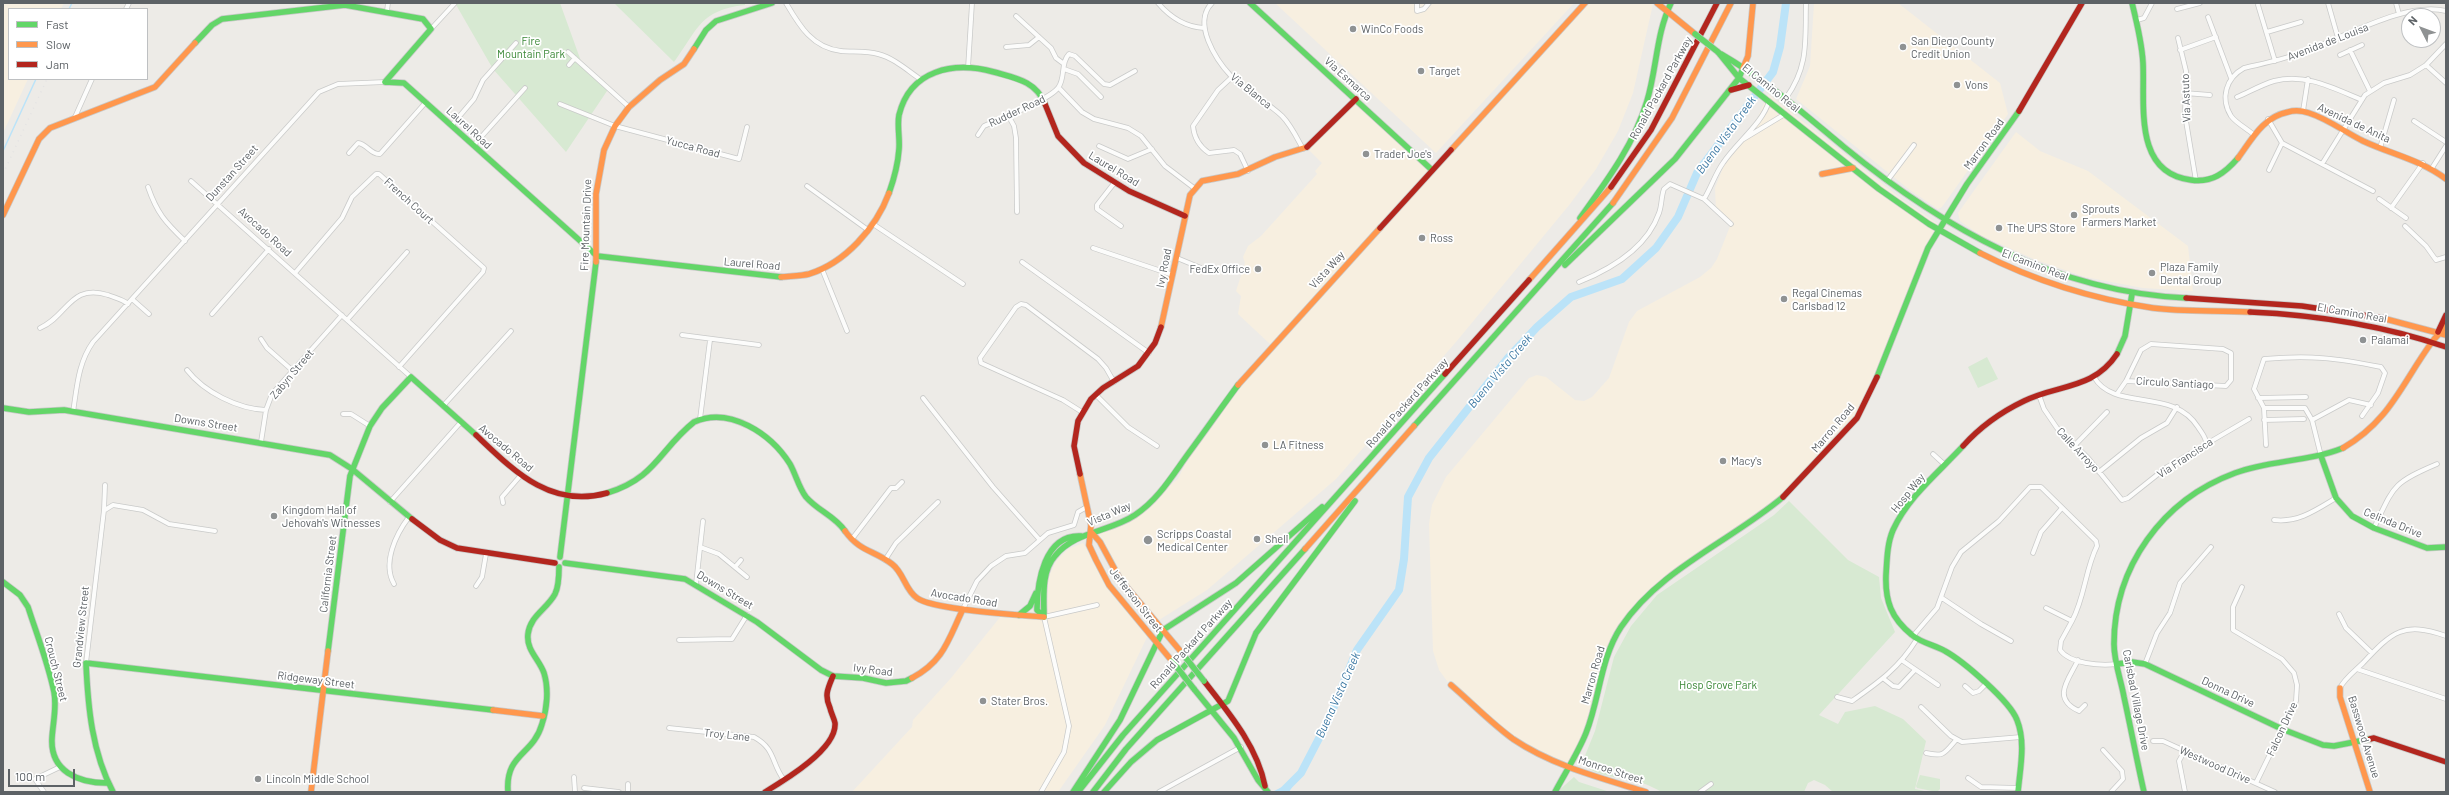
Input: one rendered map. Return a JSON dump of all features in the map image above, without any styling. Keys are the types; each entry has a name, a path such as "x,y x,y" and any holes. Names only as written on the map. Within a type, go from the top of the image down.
{"main road":[{"name":"Fire Mountain Drive","path":"560,557 569,496 597,256 598,177 604,150 615,126 629,107 660,80 684,64 706,30 716,21 772,3"},
{"name":"Via Esmarca","path":"1250,3 1432,170"},
{"name":"Vista Way","path":"1044,617 1044,582 1051,560 1065,547 1082,536 1136,515 1160,494 1242,379 1585,3"},
{"path":"1657,3 1718,52"},
{"path":"1554,253 1611,176 1633,138 1647,101 1660,31 1671,3"},
{"name":"Ronald Packard Parkway","path":"1078,792 1123,735 1371,459 1608,191 1634,156 1667,103 1717,3"},
{"name":"Ronald Packard Parkway","path":"1092,792 1126,749 1622,194 1646,160 1682,100 1731,3"},
{"path":"1538,289 1658,176 1729,92 1739,78 1748,56 1753,3"},
{"name":"Marron Road","path":"1555,792 1569,768 1586,733 1608,653 1621,628 1640,604 1665,581 1782,498 1857,418 1873,388 1928,248 1967,184 2013,121 2082,3"},
{"name":"Avenida de Anita","path":"2132,3 2141,42 2146,135 2149,148 2156,162 2169,173 2196,181 2214,178 2235,164 2253,134 2268,119 2288,111 2303,112 2380,148 2410,156 2432,168 2446,179"},
{"path":"3,215 39,138 50,128 155,87 212,25 222,19 312,6 348,5 423,20 432,29 386,82"},
{"name":"El Camino Real","path":"1718,52 1745,66 1887,181 1944,221 2014,258 2081,282 2132,294 2155,297 2307,305 2366,314 2446,335"},
{"name":"El Camino Real","path":"1718,52 1739,78 1905,209 1938,230 2010,268 2078,292 2130,304 2154,308 2305,315 2356,323 2432,342 2446,347"},
{"name":"Laurel Road","path":"386,82 404,83 597,256 777,277 795,276 822,269 847,253 873,224 886,201 894,179 899,150 899,116 902,104 909,90 920,79 941,70 968,68 979,68 1020,79 1035,87 1043,98 1058,136 1067,148 1084,163 1115,182 1185,216"},
{"path":"1729,92 1736,88 1749,86"},
{"path":"1194,188 1202,181 1248,171 1275,157 1303,149 1319,137 1356,100"},
{"path":"1822,174 1840,169 1853,168"},
{"name":"Ivy Road","path":"1092,533 1085,508 1074,446 1082,412 1096,394 1134,370 1149,353 1160,331 1185,216 1194,188"},
{"name":"Hosp Way","path":"2018,790 2021,737 2014,714 1986,684 1958,659 1915,638 1893,616 1886,602 1884,583 1887,551 1893,530 1904,511 1972,436 2002,412 2039,395 2094,377 2111,363 2121,348 2132,294"},
{"name":"Carlsbad Village Drive","path":"2144,792 2117,664 2115,628 2122,587 2141,547 2162,519 2190,495 2221,478 2252,468 2321,456 2355,441 2382,418 2403,391 2438,332 2439,326 2446,315"},
{"name":"Carlsbad Village Drive","path":"2438,332 2446,326"},
{"name":"Avocado Road","path":"411,377 521,475 546,491 569,496 596,496 613,492 641,477 654,466 682,430 700,419 712,417 729,418 748,425 762,434 780,451 793,469 800,489 808,499 840,523 859,547 885,560 898,569 910,592 918,599 928,604 977,612 1044,617"},
{"name":"California Street","path":"310,792 352,469 370,426 382,408 411,377"},
{"name":"Downs Street","path":"3,408 29,412 73,412 261,442 330,455 352,469 390,502 440,540 457,548 486,554 555,563"},
{"name":"Celinda Drive","path":"2321,456 2336,498 2352,516 2374,528 2427,548 2446,547"},
{"path":"1104,792 1131,762 1156,740 1228,701 1246,654 1264,620 1388,457"},
{"path":"1073,792 1120,720 1162,630 1244,577 1296,531 1371,459"},
{"name":"Jefferson Street","path":"1092,533 1100,542 1120,579 1182,653 1221,704 1252,753 1264,777 1265,786 1268,792"},
{"name":"Jefferson Street","path":"1092,533 1089,545 1104,575 1210,711 1241,747 1258,780 1265,786"},
{"name":"Vista Way","path":"1044,617 1037,610 1036,592 1047,556 1065,540 1073,536 1082,536"},
{"path":"508,792 506,777 509,768 514,760 535,739 540,731 547,687 544,673 529,647 528,637 532,620 553,597 557,587 560,567 565,563 565,560 560,557 556,559 555,563 560,567"},
{"name":"Downs Street","path":"565,563 674,576 696,584 746,615 821,670 833,676"},
{"name":"Crouch Street","path":"3,582 20,595 31,614 56,702 52,739 54,756 60,767"},
{"path":"1018,615 1030,606 1036,592"},
{"name":"Ivy Road","path":"833,676 863,678 890,683 901,682 916,676 932,666 938,660 963,609"},
{"name":"Donna Drive","path":"2117,664 2132,662 2145,664 2282,729 2323,746 2334,746 2374,738 2446,762"},
{"name":"Ridgeway Street","path":"86,663 323,692 543,716"},
{"name":"Grandview Street","path":"86,663 96,750 107,783 113,792"},
{"path":"764,792 784,780 826,746 833,736 835,724 826,696 833,676"},
{"name":"Monroe Street","path":"1451,685 1514,739 1569,768 1612,783 1646,792"},
{"name":"Basswood Avenue","path":"2340,688 2340,697 2370,792"},
{"path":"60,767 78,781 107,783"}],"street":[{"path":"387,12 388,3"},
{"path":"432,29 455,3"},
{"path":"786,3 802,30 824,47 839,51 878,54 899,64 920,79"},
{"path":"968,68 972,3"},
{"path":"1158,3 1173,18 1194,27 1204,28 1204,19 1212,3"},
{"path":"1417,3 1417,11 1424,9 1429,3"},
{"path":"1786,98 1799,78 1806,53 1806,3"},
{"path":"2137,20 2144,18 2152,3"},
{"path":"2177,8 2200,3"},
{"path":"2328,3 2338,38"},
{"path":"2396,3 2399,14"},
{"path":"2258,5 2275,60"},
{"name":"Avenida de Louisa","path":"2231,78 2244,68 2305,52 2399,14 2427,8 2446,11"},
{"path":"1016,16 1051,48 1056,58 1064,67 1078,74 1102,97"},
{"path":"2208,17 2231,78 2226,89 2226,105 2232,117 2253,134"},
{"path":"2267,32 2301,22"},
{"name":"Via Blanca","path":"1204,28 1222,66 1232,77 1282,116 1303,149"},
{"path":"1006,47 1029,45 1039,37"},
{"path":"2180,50 2216,37"},
{"name":"Via Astuto","path":"2178,38 2186,71 2185,115 2196,181"},
{"path":"452,125 474,99 483,80 516,43"},
{"path":"2322,164 2362,100 2370,91 2384,83 2410,75 2426,65 2446,44"},
{"path":"2340,55 2362,45"},
{"path":"2350,50 2370,91"},
{"path":"568,52 629,107"},
{"path":"1135,71 1110,85 1104,84 1075,56 1069,54 1065,58 1059,88 1082,112 1094,120 1128,128 1141,136 1166,166 1194,188"},
{"path":"569,65 575,58"},
{"path":"2426,65 2446,83"},
{"path":"1232,77 1218,90 1192,126 1194,133 1203,149 1209,153 1234,150 1240,154 1248,171"},
{"path":"2237,97 2274,81 2308,79 2362,100"},
{"path":"2303,112 2308,79"},
{"path":"75,118 92,80"},
{"name":"Dunstan Street","path":"73,412 84,355 132,299 319,92 338,84 386,82"},
{"path":"474,145 525,88"},
{"name":"Rudder Road","path":"978,135 984,126 1052,95 1059,88"},
{"path":"2185,93 2210,95"},
{"path":"2380,148 2394,100"},
{"path":"1704,199 1722,163 1764,114 1769,101"},
{"path":"349,152 358,143 374,153 380,154 426,102"},
{"path":"560,104 615,126"},
{"path":"1742,140 1785,114"},
{"path":"1008,115 1014,126 1016,138 1017,212"},
{"path":"2268,119 2282,143 2373,191"},
{"path":"2414,122 2446,142"},
{"name":"Yucca Road","path":"615,126 739,159 747,127"},
{"path":"2268,170 2282,143"},
{"path":"1887,181 1914,145"},
{"path":"1099,146 1128,159 1152,149"},
{"path":"2432,168 2446,146"},
{"path":"2391,208 2423,163"},
{"name":"French Court","path":"295,272 342,218 352,197 376,174 379,174 484,268 483,272 399,366"},
{"name":"Avocado Road","path":"191,181 295,272 411,377"},
{"path":"1115,182 1097,205 1097,209 1121,226"},
{"path":"1579,282 1616,264 1629,254 1652,228 1659,214 1664,189 1670,184 1681,187 1704,199 1731,224"},
{"path":"807,186 868,230"},
{"path":"148,187 156,209 164,222 185,241"},
{"path":"2379,199 2406,218"},
{"path":"873,224 963,284"},
{"path":"2405,226 2426,246 2436,260 2446,257"},
{"path":"1093,248 1173,275"},
{"path":"212,314 269,249"},
{"path":"347,320 407,252"},
{"path":"1177,258 1206,270"},
{"path":"1022,262 1149,353"},
{"path":"822,269 847,331"},
{"path":"40,328 50,324 71,300 82,294 101,293 128,304"},
{"path":"132,299 149,314"},
{"path":"1082,412 1074,406 980,361 980,358 1012,313 1021,304 1026,305 1098,359 1106,368 1114,382"},
{"name":"Zabyn Street","path":"261,442 266,410 272,394 342,315"},
{"path":"443,406 511,331"},
{"path":"682,335 710,340 759,345"},
{"path":"261,339 267,348 293,371"},
{"path":"700,419 710,340"},
{"name":"Circulo Santiago","path":"2150,344 2223,349 2231,353 2231,380 2226,386 2126,381 2141,350 2150,344"},
{"path":"2266,445 2264,408 2254,389 2264,359 2303,356 2336,358 2381,367 2385,373 2378,393 2362,416"},
{"path":"187,370 195,379 236,404 254,410 266,410"},
{"path":"2094,377 2108,392 2164,402 2177,407 2194,422 2206,443"},
{"path":"2117,394 2126,381"},
{"path":"1096,394 1128,427 1158,446"},
{"name":"Calle Arroyo","path":"2039,395 2044,409 2057,428 2075,445 2122,500"},
{"path":"2258,398 2306,396"},
{"path":"923,398 993,487 1039,539"},
{"path":"2312,420 2349,400 2371,405"},
{"path":"2099,472 2141,438 2167,423 2177,407"},
{"path":"2264,408 2304,408 2312,420 2321,456"},
{"path":"2075,445 2107,412"},
{"path":"343,414 352,414 370,426"},
{"name":"Via Francisca","path":"2122,500 2128,498 2167,467 2249,419"},
{"path":"2264,420 2304,419"},
{"path":"390,502 462,422"},
{"path":"1933,454 1945,465"},
{"path":"2374,528 2390,496 2399,483 2408,476 2437,464"},
{"path":"503,503 502,497 521,475"},
{"path":"852,540 891,488 896,488 902,482"},
{"name":"Grandview Street","path":"86,663 104,510 105,485"},
{"path":"1837,697 1852,701 1884,679 1902,661 1915,638 1934,612 1942,598 1952,567 1961,552 2000,521 2030,487 2041,487 2096,541 2097,546 2090,559 2080,606 2072,621 2046,608"},
{"path":"2274,520 2288,522 2336,498"},
{"path":"885,560 896,543 938,502"},
{"path":"104,510 112,505 143,510 169,524 216,531"},
{"name":"Ivy Road","path":"963,609 974,586 985,572 1006,556 1025,553 1039,539 1052,531 1074,525 1078,512 1085,508"},
{"path":"2033,553 2041,532 2062,508"},
{"path":"394,584 390,577 393,545 397,532 409,517"},
{"path":"696,584 703,522"},
{"path":"700,547 719,554 747,577"},
{"path":"2145,664 2157,633 2170,613 2180,583 2211,547"},
{"path":"476,586 482,577 486,554"},
{"path":"735,567 740,560"},
{"name":"Falcon Drive","path":"2242,587 2233,607 2233,630 2282,659 2294,673 2297,685 2296,701 2256,783"},
{"path":"1942,598 1981,624 2011,641"},
{"name":"Avocado Road","path":"1044,617 1097,605"},
{"path":"2339,614 2346,628 2372,653"},
{"path":"679,640 732,639 746,615"},
{"name":"Vista Way","path":"1040,792 1064,752 1069,726 1044,617"},
{"name":"Donna Drive","path":"2072,621 2061,641 2060,650 2064,655 2090,664 2117,664"},
{"path":"2340,688 2372,653 2392,634 2412,628 2427,630 2446,636"},
{"path":"2078,660 2064,685 2064,695 2074,709 2079,711 2085,705"},
{"path":"1902,661 1914,671 1938,685"},
{"path":"2357,669 2446,699"},
{"path":"1884,679 1893,686 1899,687 1914,671"},
{"path":"1965,686 1973,693 1979,691 1986,684"},
{"path":"1921,707 1956,740 1962,742 2021,737"},
{"name":"Troy Lane","path":"670,728 754,738 764,743 772,752 775,765 784,780"},
{"path":"1926,753 1940,756 1944,754 1956,740"},
{"name":"Westwood Drive","path":"2153,741 2163,741 2184,752 2275,792"},
{"path":"1159,792 1241,747"},
{"path":"2103,750 2122,771 2122,779 2111,792"},
{"path":"2184,752 2179,760 2185,792"},
{"path":"44,792 36,779 60,767"},
{"path":"574,777 575,792"},
{"path":"1968,778 1981,787 2018,790"},
{"path":"628,784 628,792"},
{"path":"1700,792 1711,784"},
{"path":"584,788 619,792"}],"shaded area":[{"path":"3,3 64,3 62,8 8,8 8,80 28,80 3,133"},
{"path":"1275,3 1574,3 1436,153"},
{"path":"1585,3 1653,4 1633,93 1618,131 1596,169 1570,204 1456,342 1336,479 1207,590 1151,625 1116,580 1093,529 1128,519 1178,479 1201,431 1223,403"},
{"path":"1814,3 1898,3 2000,83 2008,114 1942,207 1938,209 1910,190 1796,99 1810,66"},
{"path":"1768,94 1904,201 1941,226 1933,239 1865,404 1796,485 1648,595 1614,640 1592,715 1570,765 1517,740 1498,727 1447,681 1439,670 1433,651 1429,524 1432,505 1446,477 1529,378 1537,375 1546,377 1575,400 1584,401 1592,397 1609,378 1629,322 1637,311 1700,277 1711,268 1717,259 1731,224 1716,211 1715,188 1725,163 1758,117"},
{"path":"1356,101 1431,169 1271,345 1238,314 1241,296 1236,291 1245,263 1243,257 1248,246 1261,236 1317,174 1315,171 1322,163 1307,148"},
{"path":"2016,132 2040,151 2088,171 2188,246 2193,291 2143,288 2085,277 2036,260 1980,235 1960,221 1958,213"},
{"path":"1083,543 1119,600 1148,635 1105,725 1058,792 852,792 912,727 913,720 951,678 1001,616 1043,618 1045,585 1056,561 1068,549"}],"green space":[{"name":"Fire Mountain Park","path":"455,3 560,3 582,64 609,88 566,152 493,69"},
{"path":"614,3 745,3 745,5 718,11 709,17 695,31 674,62"},
{"path":"1987,357 1998,379 1978,388 1968,367"},
{"name":"Hosp Grove Park","path":"1789,501 1848,560 1879,577 1881,598 1895,632 1819,715 1838,724 1845,712 1875,706 1903,719 1926,741 1915,789 1929,792 1833,792 1825,785 1814,780 1808,783 1804,792 1662,792 1645,784 1595,772 1588,768 1582,763 1595,731 1614,657 1631,626 1657,595 1774,515"},
{"path":"1920,775 1940,779 1940,789 1937,792 1917,788 1916,786"},
{"path":"1574,777 1579,782 1610,792 1557,792"}],"water":[{"path":"1298,773 1301,773 1289,792 1272,792 1284,786"}],"waterway":[{"path":"70,8 72,3"},
{"name":"Buena Vista Creek","path":"1282,792 1301,773 1328,721 1357,650 1399,590 1404,559 1408,497 1429,458 1508,358 1537,327 1571,297 1622,279 1656,248 1678,217 1697,173 1773,72 1780,47 1786,3"},
{"path":"3,151 36,80"}],"railway":[{"path":"80,8 83,3"},
{"path":"3,174 47,80"}],"traffic: fast":[{"path":"694,49 706,30 716,21 772,3"},
{"path":"1250,3 1432,170"},
{"path":"1580,218 1600,191 1635,133 1647,101 1659,39 1671,3"},
{"path":"2132,3 2139,33 2143,63 2143,98 2146,135 2151,151 2159,165 2172,175 2199,181 2218,176 2238,158"},
{"path":"195,43 212,25 222,19 345,5 423,19 431,29 385,82"},
{"path":"1695,34 1718,52"},
{"path":"1718,52 1739,78 1879,189 1929,224 1980,253"},
{"path":"1721,54 1769,86 1882,176 1921,204 1961,229 2003,251 2046,269 2091,283 2138,293 2186,298"},
{"path":"889,193 896,171 899,145 899,115 905,100 913,88 923,79 935,72 963,68 994,72 1017,79 1030,85 1041,96 1045,104"},
{"path":"1565,265 1675,159 1739,78 1743,68"},
{"path":"385,82 404,83 597,256 781,277"},
{"path":"1877,377 1928,248 1967,184 2019,111"},
{"path":"1414,426 1613,203"},
{"path":"560,557 596,262"},
{"path":"2117,354 2125,336 2132,294"},
{"path":"1078,792 1123,735 1445,374"},
{"path":"328,651 350,476 370,426 382,408 411,377 476,435"},
{"path":"1044,617 1045,577 1047,569 1055,556 1072,541 1125,521 1151,502 1170,479 1238,385"},
{"path":"3,408 29,412 64,410 330,455 352,469 412,519"},
{"path":"607,493 636,480 647,471 682,432 694,422 708,418 735,420 761,433 782,453 790,464 801,490 806,497 836,521 845,531"},
{"path":"1963,446 1915,496 1899,518 1893,530 1888,552 1886,575 1888,601 1894,615 1905,629 1916,638 1945,651 1963,663 1996,692 2013,712 2020,728 2022,746 2018,792"},
{"path":"2144,792 2114,651 2116,616 2123,589 2133,563 2147,540 2165,519 2185,500 2209,485 2235,473 2248,469 2330,453 2343,448"},
{"path":"2321,456 2336,498 2352,516 2374,528 2427,548 2446,547"},
{"path":"1555,792 1586,733 1591,720 1604,665 1614,639 1621,627 1655,588 1697,557 1763,513 1783,497"},
{"path":"1104,792 1131,762 1157,740 1228,701 1256,633 1355,501"},
{"path":"1073,792 1120,720 1163,630 1236,583 1322,507"},
{"path":"1044,617 1037,610 1037,599 1041,574 1045,562 1051,551 1059,543 1068,537 1081,536"},
{"path":"1093,792 1126,749 1305,549"},
{"path":"565,563 685,579 757,622 821,670 833,676 863,678 886,683 906,681 912,678"},
{"path":"508,792 508,779 511,769 515,762 538,735 544,718 547,699 546,679 542,668 531,650 528,634 529,628 535,617 555,594 558,584 559,567"},
{"path":"3,582 20,595 28,607 46,660 55,698 52,738 56,759 61,767 76,777 86,781 107,783"},
{"path":"1019,615 1030,606 1036,593"},
{"path":"1182,653 1204,681"},
{"path":"1172,661 1194,689"},
{"path":"2117,664 2132,662 2145,664 2282,729 2323,745 2334,746 2370,739"},
{"path":"113,792 100,761 92,729 86,663 493,710"},
{"path":"1194,689 1234,738 1258,780 1268,792"}],"traffic: slow":[{"path":"1451,150 1585,3"},
{"path":"1657,3 1695,34"},
{"path":"1613,203 1672,118 1731,3"},
{"path":"1743,68 1748,56 1753,3"},
{"path":"3,215 39,139 50,128 155,87 195,43"},
{"path":"596,262 596,194 604,150 615,126 629,107 660,80 684,64 694,49"},
{"path":"2238,158 2253,136 2265,124 2279,115 2291,111 2299,111 2309,113 2323,119 2363,141 2416,162 2446,179"},
{"path":"1161,327 1190,195 1202,181 1238,174 1275,157 1307,147"},
{"path":"1822,174 1853,168"},
{"path":"1529,280 1611,187"},
{"path":"781,277 809,274 835,262 847,253 858,242 876,219 889,193"},
{"path":"1238,385 1380,228"},
{"path":"1980,253 2042,280 2086,294 2108,299 2153,308 2250,312"},
{"path":"2382,318 2446,335"},
{"path":"2343,448 2373,426 2384,413 2421,357 2446,326"},
{"path":"1305,549 1414,426"},
{"path":"1080,474 1091,525 1089,545 1096,560 1109,585 1172,661"},
{"path":"845,531 856,543 892,564 899,572 913,595 926,602 958,609 1044,617"},
{"path":"1092,533 1100,542 1120,579 1182,653"},
{"path":"912,678 931,664 944,649 963,609"},
{"path":"311,792 328,651"},
{"path":"1451,685 1505,733 1544,757 1595,776 1646,792"},
{"path":"2340,688 2340,697 2370,792"},
{"path":"493,710 543,716"}],"traffic: jam":[{"path":"1611,187 1651,130 1717,3"},
{"path":"2019,111 2082,3"},
{"path":"1731,90 1749,85"},
{"path":"1307,147 1356,99"},
{"path":"1045,104 1058,136 1084,163 1129,191 1185,216"},
{"path":"1380,228 1451,150"},
{"path":"1445,374 1529,280"},
{"path":"2186,298 2302,306 2382,318"},
{"path":"2250,312 2275,313 2349,322 2422,339 2446,347"},
{"path":"2438,332 2446,315"},
{"path":"1080,474 1074,446 1078,421 1091,399 1103,388 1138,366 1155,343 1161,327"},
{"path":"1963,446 1991,420 2007,410 2037,396 2086,380 2108,366 2117,354"},
{"path":"1783,497 1857,418 1877,377"},
{"path":"476,435 519,473 550,491 568,496 587,497 607,493"},
{"path":"412,519 440,540 457,548 555,563"},
{"path":"765,792 785,780 808,763 828,743 833,733 835,723 827,699 828,688 833,676"},
{"path":"1204,681 1241,730 1256,757 1265,786"},
{"path":"2370,739 2374,738 2446,762"}],"place":[{"name":"WinCo Foods","path":"1353,29"},
{"name":"San Diego County Credit Union","path":"1903,47"},
{"name":"Target","path":"1421,71"},
{"name":"Vons","path":"1957,85"},
{"name":"Trader Joe's","path":"1366,154"},
{"name":"Sprouts Farmers Market","path":"2074,215"},
{"name":"The UPS Store","path":"1999,228"},
{"name":"Ross","path":"1422,238"},
{"name":"FedEx Office","path":"1258,269"},
{"name":"Plaza Family Dental Group","path":"2152,273"},
{"name":"Regal Cinemas Carlsbad 12","path":"1784,299"},
{"name":"Palamai","path":"2363,340"},
{"name":"LA Fitness","path":"1265,445"},
{"name":"Macy's","path":"1723,461"},
{"name":"Kingdom Hall of Jehovah's Witnesses","path":"274,516"},
{"name":"Shell","path":"1257,539"},
{"name":"Scripps Coastal Medical Center","path":"1148,540"},
{"name":"Stater Bros.","path":"983,701"},
{"name":"Lincoln Middle School","path":"258,779"}]}
